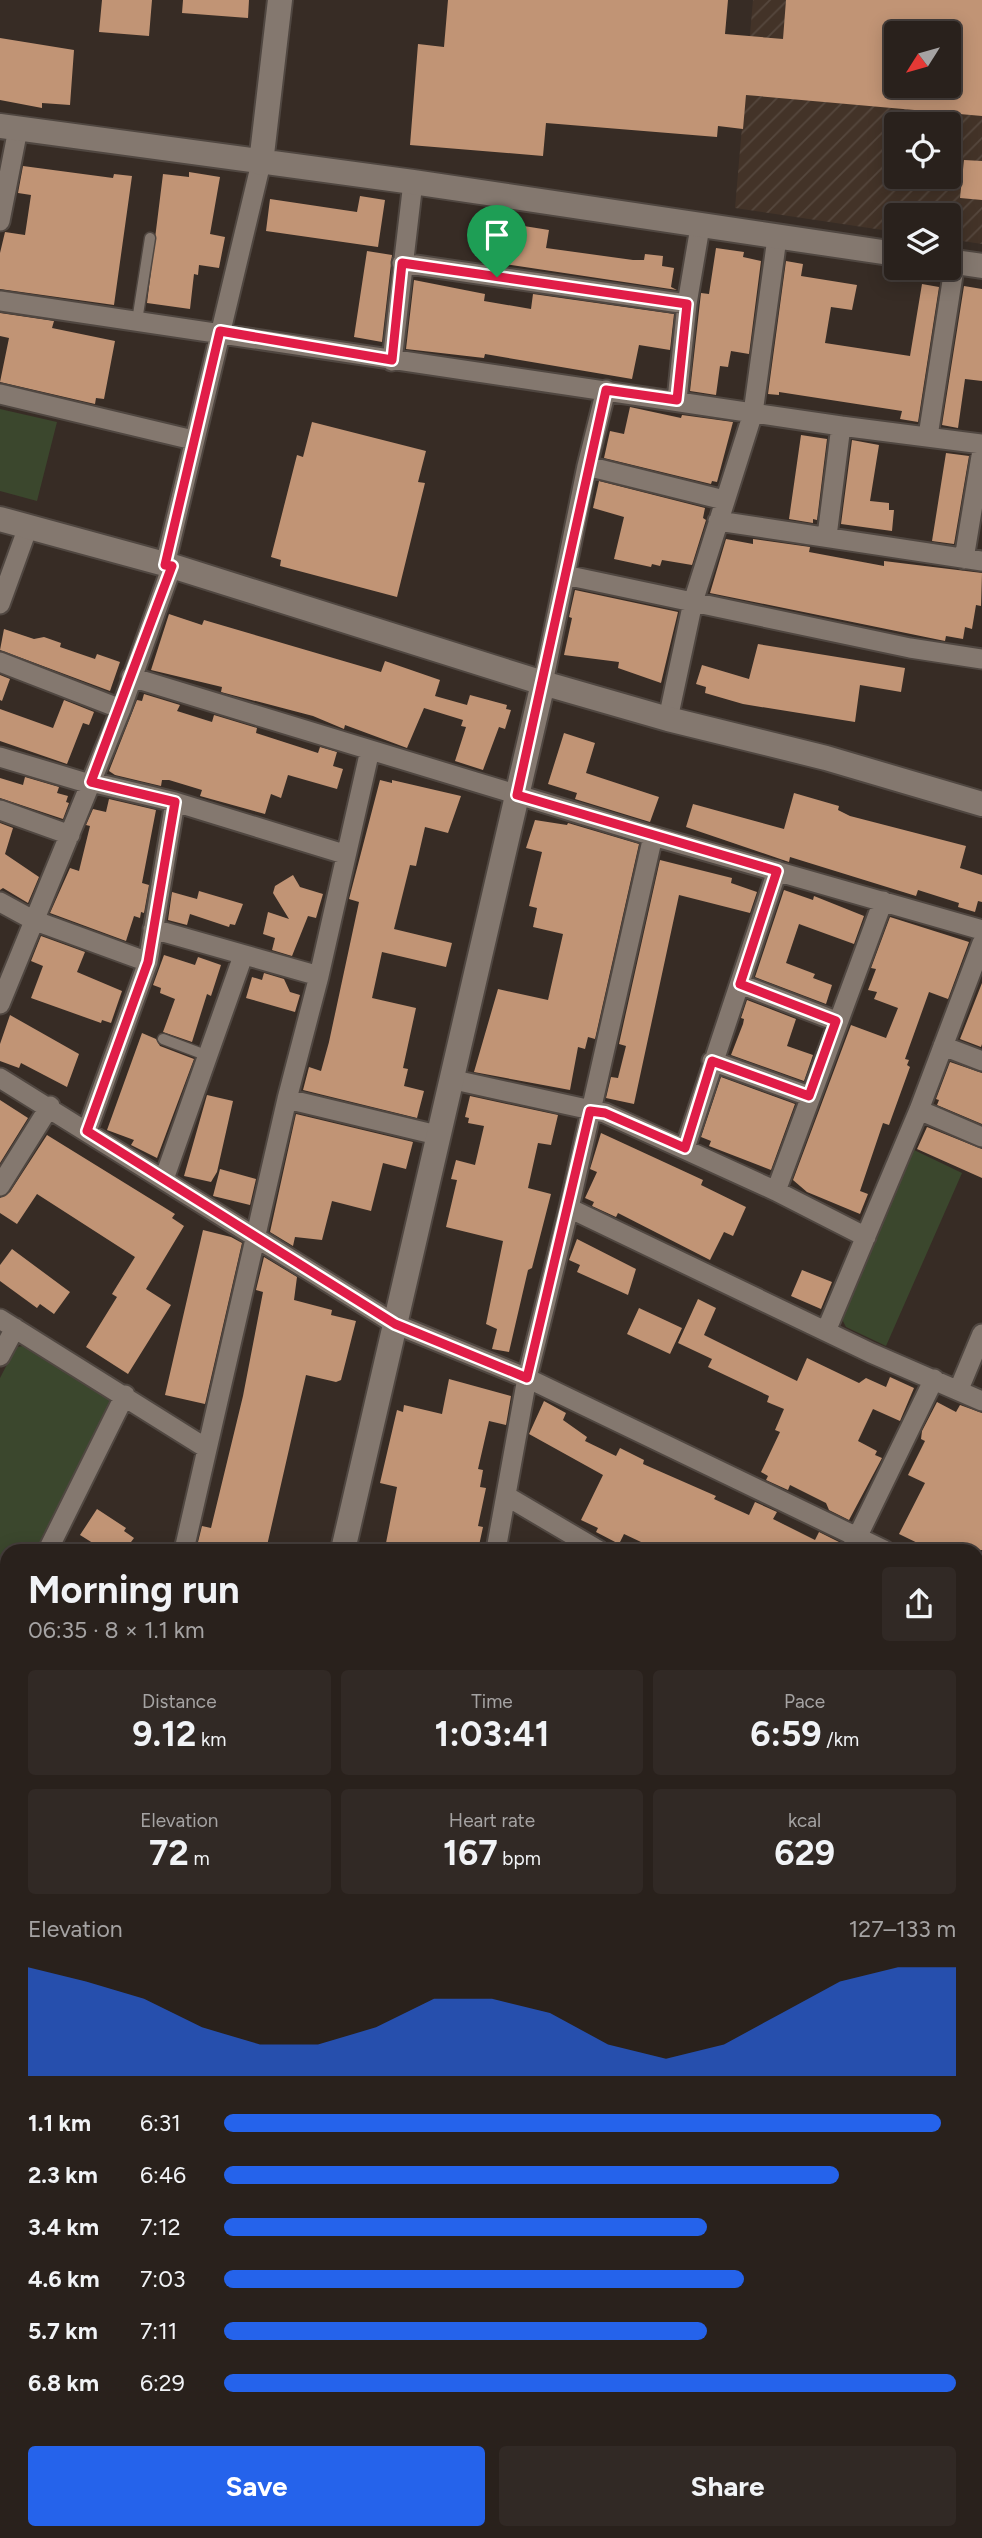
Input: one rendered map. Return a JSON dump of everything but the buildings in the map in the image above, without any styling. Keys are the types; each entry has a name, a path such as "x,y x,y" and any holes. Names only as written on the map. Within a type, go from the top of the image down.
{"street":[{"path":"0,1004 121,709 169,566 193,440 261,163 280,0"},
{"path":"0,221 9,128 413,181 700,227 884,252"},
{"path":"392,360 413,181"},
{"path":"677,400 687,304 700,227"},
{"path":"668,719 693,602 752,412 777,238"},
{"path":"402,263 687,304"},
{"path":"961,263 982,266"},
{"path":"928,436 950,280"},
{"path":"0,301 220,331 392,360 841,426 982,444"},
{"path":"344,1544 517,795 587,466 606,390"},
{"path":"0,394 193,440"},
{"path":"827,536 841,426"},
{"path":"718,521 973,560 982,450"},
{"path":"587,466 724,500"},
{"path":"0,519 169,566 668,719 826,758 982,804"},
{"path":"0,604 28,527"},
{"path":"565,575 910,648 982,659"},
{"path":"0,662 121,709"},
{"path":"131,677 517,795 982,930"},
{"path":"185,1544 370,750"},
{"path":"0,757 90,783 175,802 344,854"},
{"path":"87,1131 148,962 175,802"},
{"path":"0,810 70,835"},
{"path":"497,1544 508,1497 527,1378 569,1208 653,835"},
{"path":"685,1148 777,871"},
{"path":"776,1191 836,1021 883,901"},
{"path":"0,902 33,920 148,962"},
{"path":"153,929 318,976"},
{"path":"826,1331 919,1110 982,943"},
{"path":"164,1179 243,956"},
{"path":"740,984 836,1021"},
{"path":"943,1046 982,1061"},
{"path":"712,1061 809,1096"},
{"path":"0,1077 257,1235 395,1324 527,1378 854,1544 933,1379"},
{"path":"450,1079 605,1113 776,1191 866,1237"},
{"path":"287,1099 437,1135"},
{"path":"0,1186 50,1106"},
{"path":"919,1110 982,1138"},
{"path":"569,1208 826,1331 982,1401"},
{"path":"0,1356 7,1323 206,1448"},
{"path":"959,1389 982,1334"},
{"path":"51,1544 125,1395"},
{"path":"508,1497 588,1544"}],"lane":[{"path":"136,321 150,238"},
{"path":"163,1039 208,1056"}],"shaded area":[{"path":"753,0 982,0 982,244 961,241 961,203 884,203 884,230 735,208"}],"green space":[{"path":"0,409 57,422 37,501 0,491"},
{"path":"912,1149 962,1173 886,1346 846,1327 841,1317"},
{"path":"23,1346 111,1400 113,1406 42,1544 0,1544 0,1378 16,1347"}],"route":[{"path":"402,263 497,277 687,304 677,400 606,390 587,466 517,795 777,871 740,984 836,1021 809,1096 712,1061 685,1148 605,1113 590,1111 527,1378 395,1324 257,1235 87,1131 148,962 175,802 91,782 121,709 172,566 165,565 220,331 392,360 402,263"}]}
